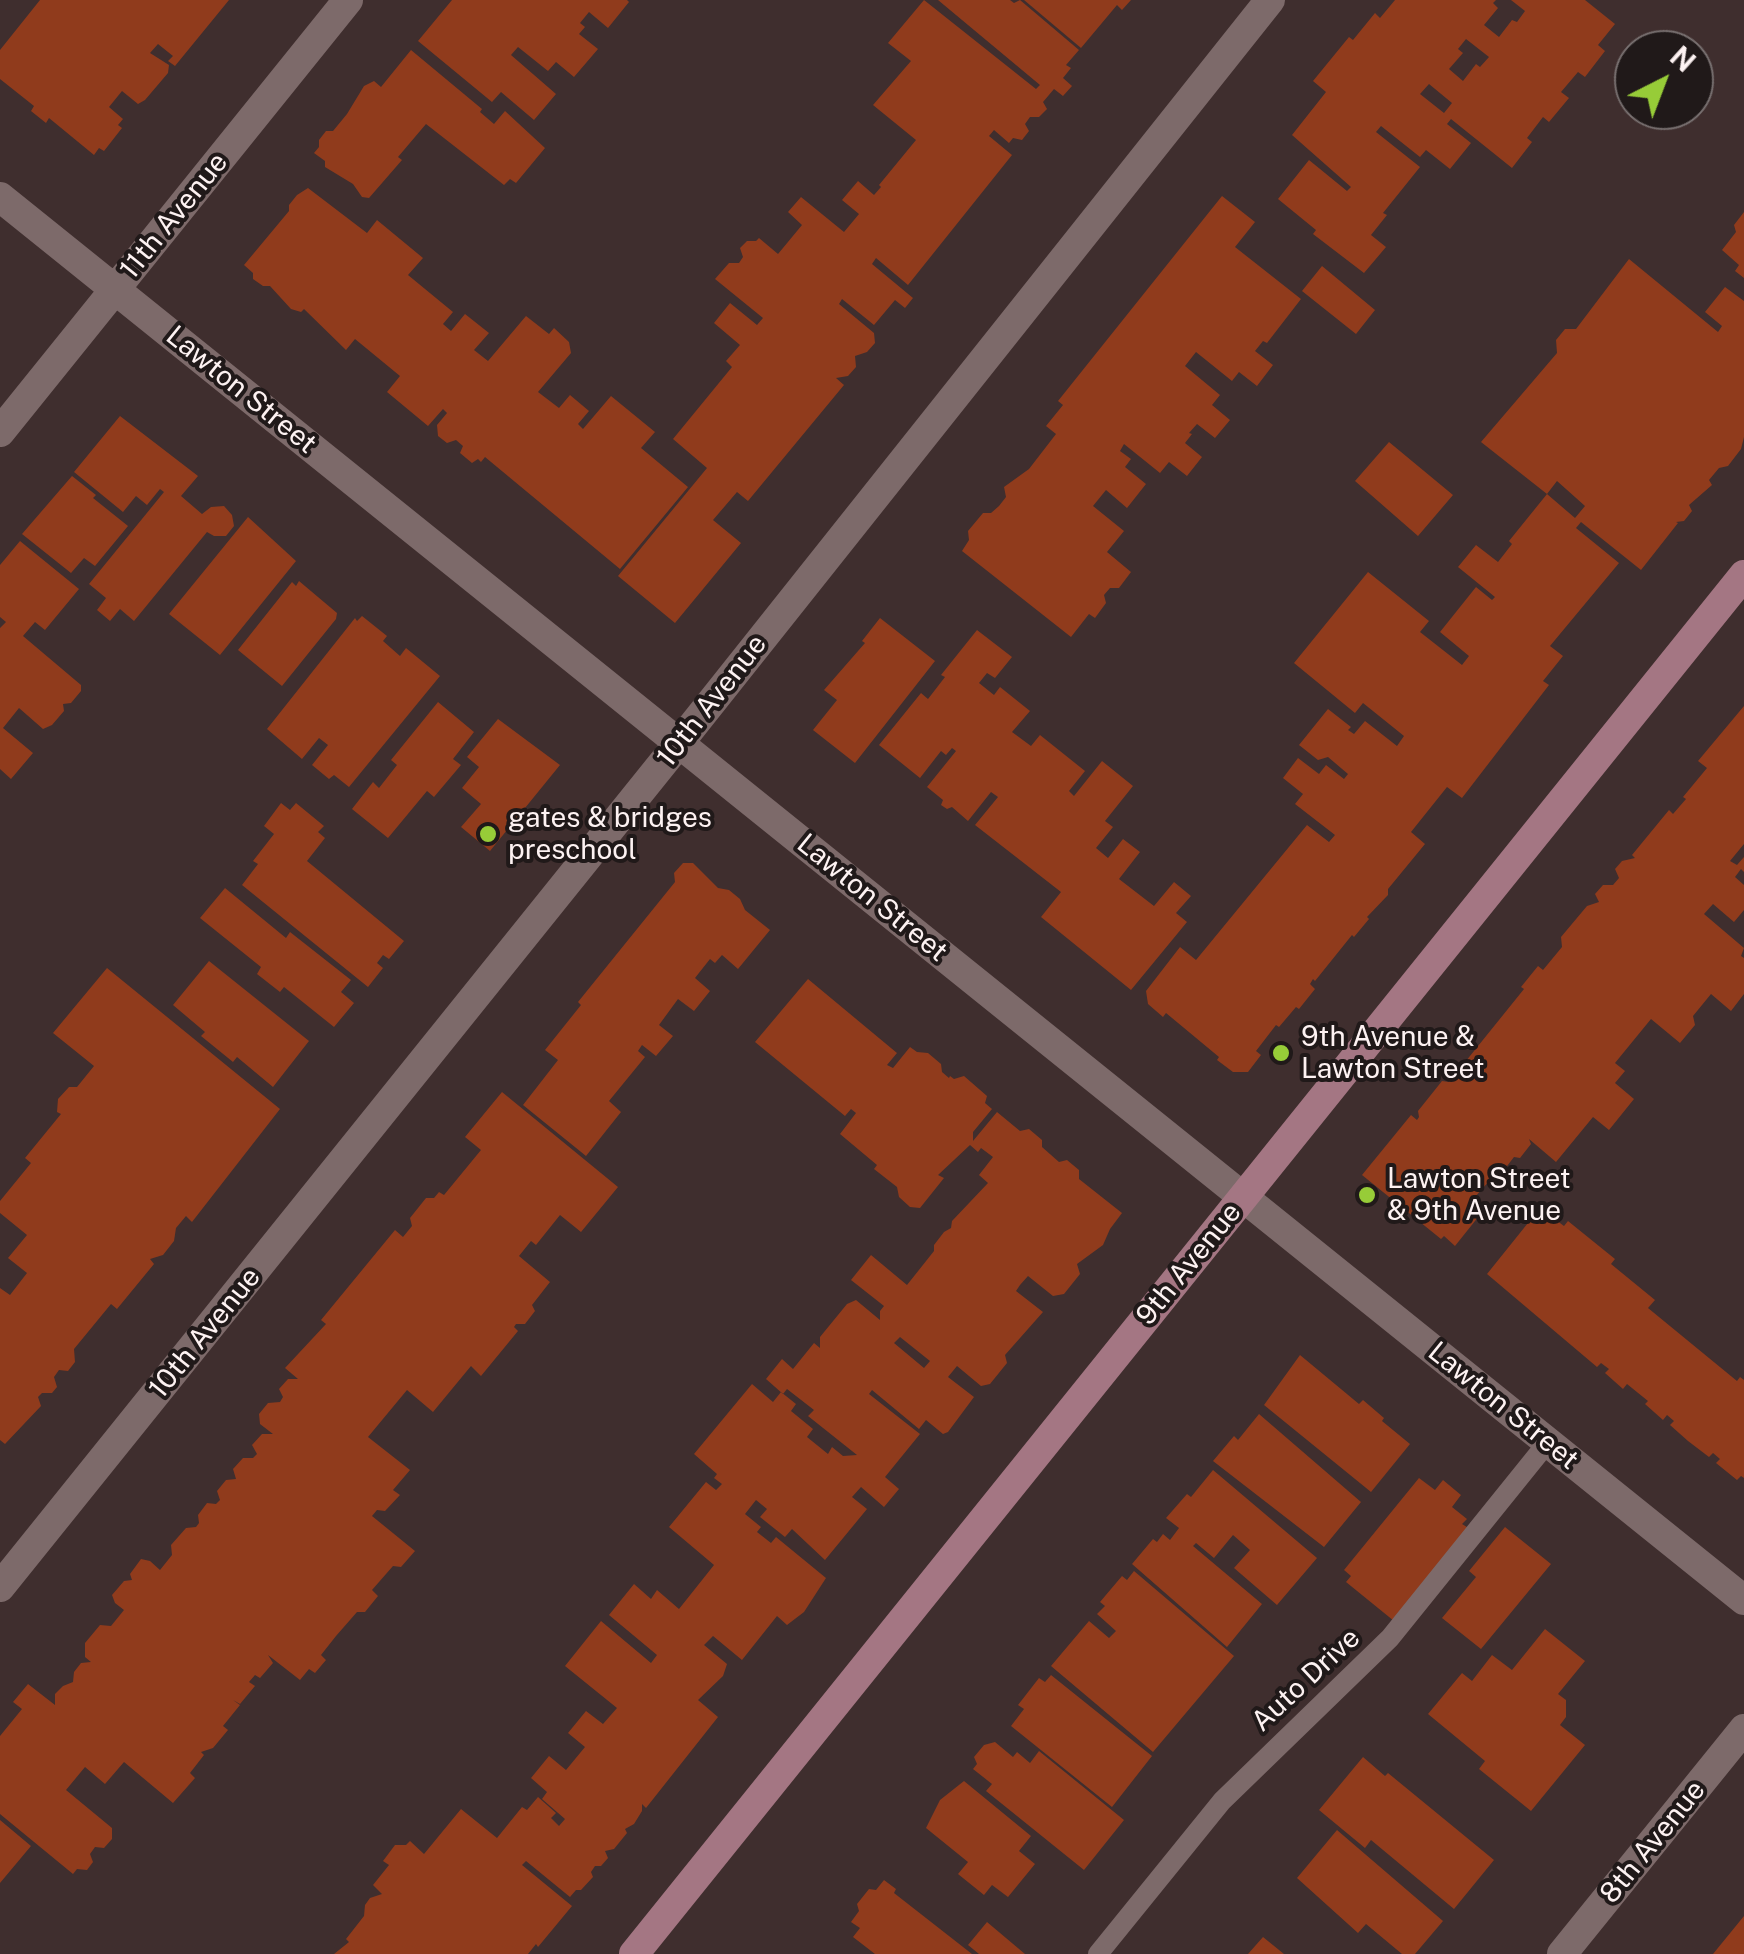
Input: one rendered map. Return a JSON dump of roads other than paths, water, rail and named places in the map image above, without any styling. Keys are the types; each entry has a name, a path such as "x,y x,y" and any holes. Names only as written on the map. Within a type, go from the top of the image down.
{"street":[{"name":"11th Avenue","path":"0,432 348,0"},
{"name":"10th Avenue","path":"0,1587 1270,0"},
{"name":"Lawton Street","path":"0,197 1744,1600"},
{"name":"9th Avenue","path":"634,1954 1744,574"},
{"name":"8th Avenue","path":"1562,1954 1744,1729"}],"lane":[{"name":"Auto Drive","path":"1098,1954 1222,1802 1390,1638 1548,1442"}],"place":[{"name":"gates & bridges preschool","path":"488,834"},
{"name":"9th Avenue & Lawton Street","path":"1281,1053"},
{"name":"Lawton Street & 9th Avenue","path":"1367,1195"}]}
